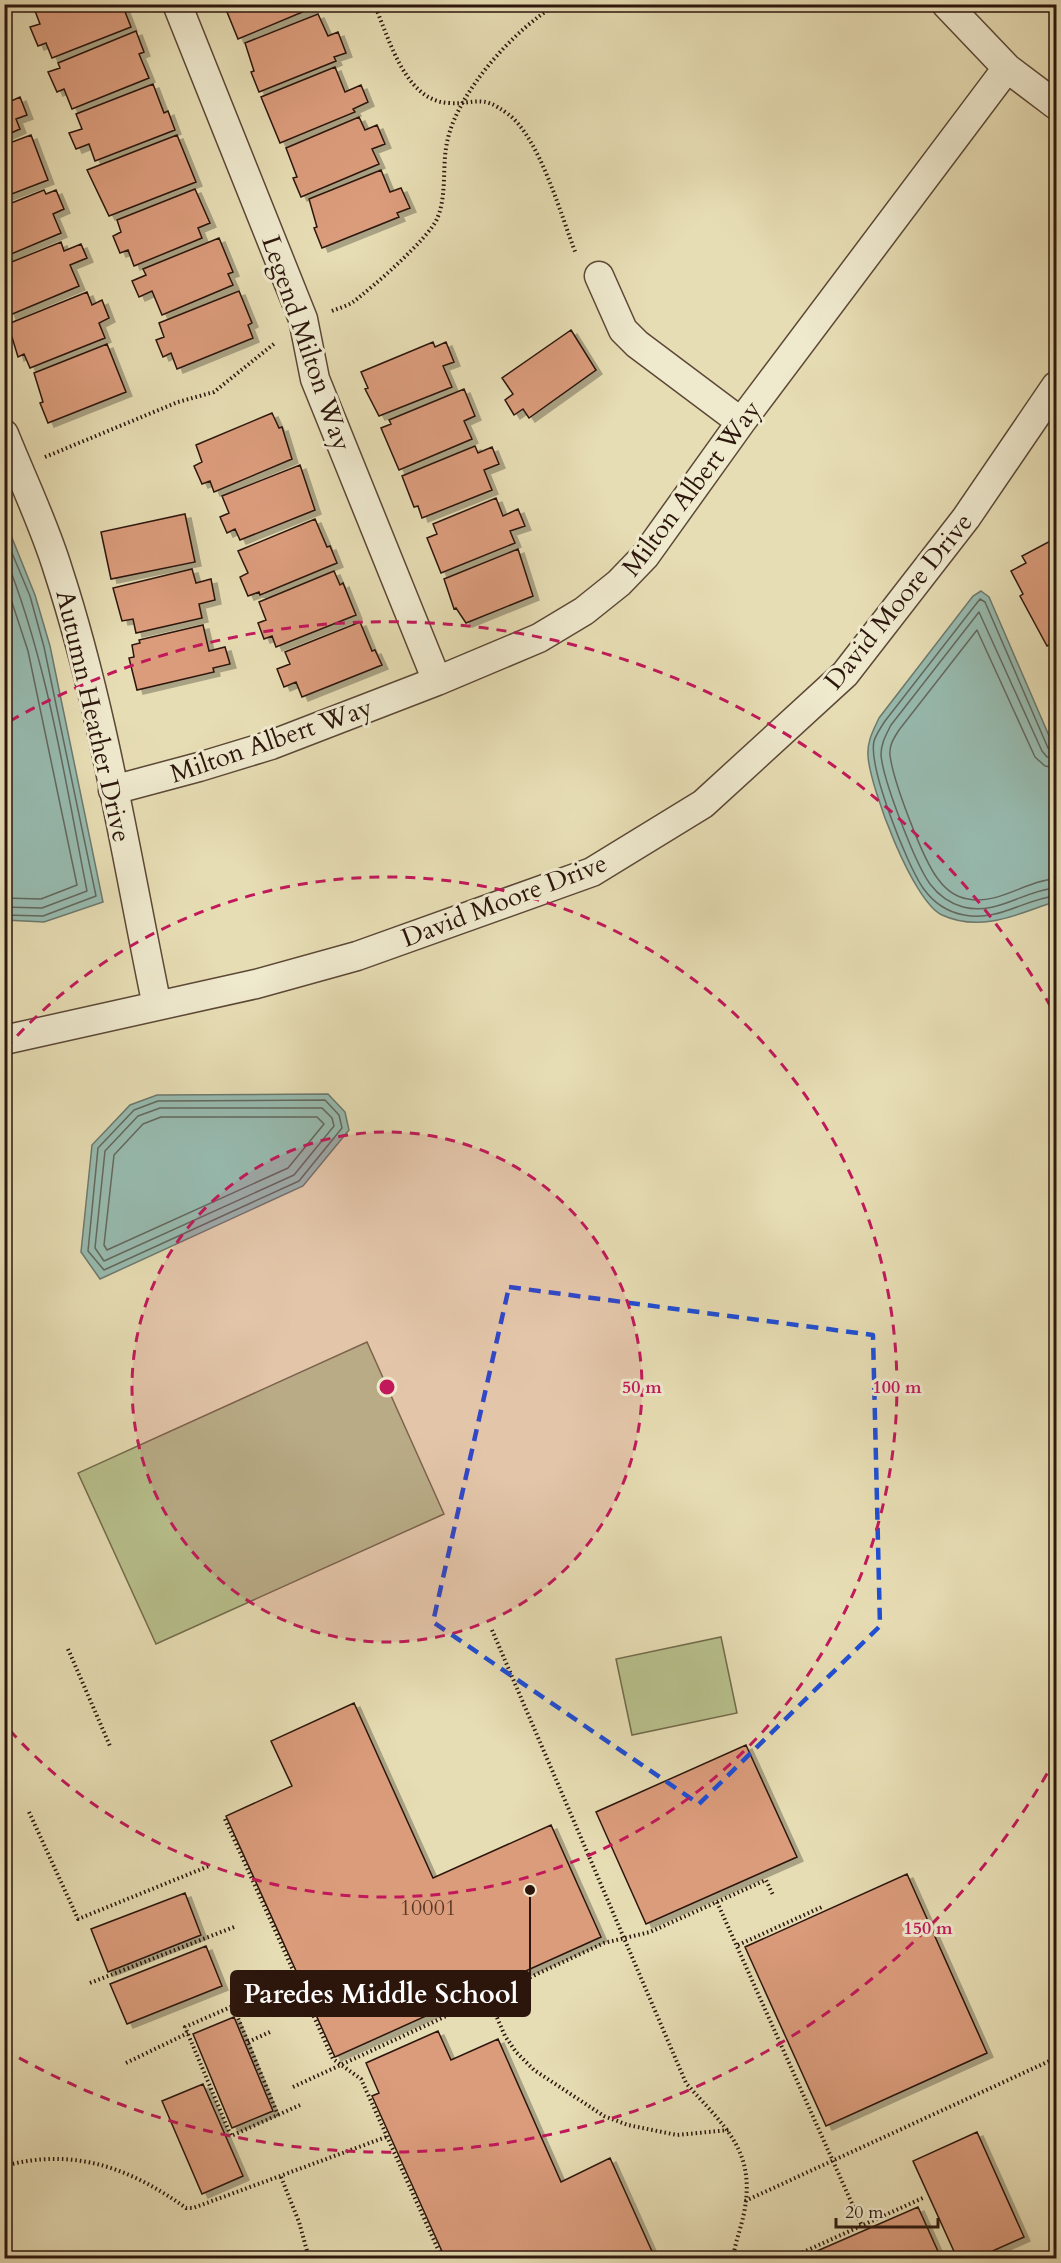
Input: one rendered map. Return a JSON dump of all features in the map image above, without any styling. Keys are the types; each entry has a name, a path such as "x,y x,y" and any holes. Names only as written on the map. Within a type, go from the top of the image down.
{"street":[{"name":"Legend Milton Way","path":"177,4 303,319 315,379 437,681"},
{"path":"946,4 1007,68 1056,105"},
{"name":"Milton Albert Way","path":"113,789 271,745 437,681 539,638 584,611 619,583 645,556 741,422 1007,68"},
{"path":"599,276 623,330 636,344 741,422"},
{"name":"David Moore Drive","path":"4,1040 256,984 357,956 592,872 703,804 845,674 966,518 1056,386"},
{"name":"Autumn Heather Drive","path":"4,434 58,568 77,636 113,789 157,1006"}],"path":[{"path":"374,4 398,58 417,88 430,99 448,103 485,100 510,115 524,130 536,150 587,281 599,276"},
{"path":"325,314 352,302 423,239 436,221 443,201 447,140 455,114 514,36 558,4"},
{"path":"40,459 178,402 214,392 266,349 284,338"},
{"path":"492,1630 686,2083 729,2130 739,2150 746,2175 746,2201 733,2259"},
{"path":"68,1649 110,1746"},
{"path":"29,1812 78,1918 209,1866"},
{"path":"225,1819 333,2059 361,2079 442,2259"},
{"path":"293,2087 604,1943 650,1932 766,1880 773,1895"},
{"path":"717,1902 862,2226"},
{"path":"738,1945 824,1906"},
{"path":"90,1983 234,1927"},
{"path":"256,1996 185,2027 231,2136 300,2105"},
{"path":"488,1997 505,2036 516,2052 534,2070 604,2116 628,2125 677,2135 729,2130"},
{"path":"233,2006 278,2115"},
{"path":"248,2042 270,2032"},
{"path":"126,2063 188,2033"},
{"path":"746,2201 1056,2058"},
{"path":"4,2166 44,2159 106,2166 146,2181 186,2208 203,2206 386,2137"},
{"path":"281,2177 309,2259"},
{"path":"790,2259 925,2197"}],"highlighted area":[{"path":"509,1287 873,1335 880,1626 699,1804 433,1622"}],"green space":[{"path":"367,1342 444,1514 156,1644 78,1473"},
{"path":"721,1637 737,1713 632,1735 616,1659"}],"water":[{"path":"4,518 35,595 50,646 103,902 44,922 5,920"},
{"path":"981,591 989,597 1056,752 1056,901 1000,920 971,922 942,915 931,906 918,889 895,843 876,793 868,746 879,718 973,596"},
{"path":"328,1094 345,1112 349,1130 303,1186 100,1279 81,1252 92,1145 130,1105 157,1095"}],"building":[{"path":"52,4 122,4 131,27 52,58 46,43 38,46 30,27 40,24 35,11"},
{"path":"230,4 311,4 312,8 238,39 225,7"},
{"path":"318,14 328,36 338,32 346,53 334,57 336,61 259,92 251,72 254,71 245,43"},
{"path":"136,31 144,52 139,54 149,78 72,109 64,89 57,92 48,72 60,68 58,63"},
{"path":"335,67 345,92 361,85 368,102 353,109 355,112 280,143 261,97"},
{"path":"153,84 164,113 168,111 175,130 95,161 89,144 76,149 69,133 82,129 76,114"},
{"path":"4,91 9,102 20,97 27,115 16,119 20,129 4,136"},
{"path":"359,117 365,130 377,125 385,144 372,149 379,164 301,197 293,178 297,177 286,148"},
{"path":"31,135 48,180 4,197 4,145"},
{"path":"177,135 196,182 109,216 87,170"},
{"path":"381,170 390,192 401,188 410,208 397,213 399,217 322,248 314,228 317,227 309,199"},
{"path":"195,189 210,223 198,228 202,238 134,266 128,250 120,253 113,236 121,232 117,220"},
{"path":"44,190 46,194 56,190 64,209 53,214 61,233 4,257 4,206"},
{"path":"219,238 233,272 228,274 233,285 162,315 152,291 139,297 132,281 146,275 143,269"},
{"path":"61,242 64,251 81,244 87,258 70,265 79,286 10,315 4,301 4,265"},
{"path":"239,291 252,323 248,325 253,338 177,369 171,353 163,357 156,340 164,337 159,323"},
{"path":"87,292 92,305 102,300 109,318 99,323 105,338 30,368 24,354 18,357 8,324"},
{"path":"571,330 596,370 529,418 523,409 514,415 505,400 513,394 502,378"},
{"path":"433,342 435,347 446,342 454,362 443,366 452,387 379,416 365,389 368,388 361,372"},
{"path":"107,344 126,392 48,423 40,403 43,402 34,373"},
{"path":"464,389 475,416 464,421 472,439 399,470 381,428 391,424 389,420"},
{"path":"272,413 279,428 282,427 292,459 214,492 210,481 202,484 194,466 202,462 196,445"},
{"path":"475,446 478,453 492,447 499,464 484,470 492,490 422,518 418,506 414,507 402,476"},
{"path":"300,465 315,510 240,540 235,529 227,533 220,517 229,513 222,496"},
{"path":"496,498 503,516 518,509 525,526 510,531 515,543 441,573 427,538 437,534 433,524"},
{"path":"185,514 195,562 111,579 101,532"},
{"path":"315,519 337,563 260,595 259,592 248,596 240,577 248,573 238,551"},
{"path":"1056,538 1056,641 1047,646 1020,596 1023,594 1011,571 1026,563 1022,556"},
{"path":"518,549 533,596 466,623 456,608 454,609 444,579"},
{"path":"192,569 196,583 211,579 215,600 199,604 202,618 136,633 133,619 122,621 113,588"},
{"path":"334,571 340,585 343,583 356,615 276,647 272,636 264,639 258,623 266,620 259,602"},
{"path":"360,622 372,651 375,650 382,665 302,697 296,682 284,687 277,669 290,664 285,652"},
{"path":"203,625 209,651 225,647 230,664 213,668 214,672 137,690 129,658 134,657 132,645 140,643 139,640"},
{"path":"354,1703 433,1878 551,1825 601,1937 335,2057 226,1816 292,1786 271,1741"},
{"path":"746,1745 797,1857 646,1924 596,1812"},
{"path":"907,1874 987,2053 826,2126 745,1947"},
{"path":"185,1893 201,1935 108,1972 91,1929"},
{"path":"206,1946 222,1986 127,2024 110,1984"},
{"path":"234,2017 273,2111 232,2128 193,2034"},
{"path":"438,2031 451,2060 498,2039 561,2182 610,2158 655,2258 445,2258 372,2096 379,2093 366,2063"},
{"path":"203,2084 243,2176 202,2194 162,2101"},
{"path":"977,2132 1024,2237 977,2258 957,2258 913,2161"},
{"path":"918,2207 941,2258 801,2258"}],"place":[{"name":"Paredes Middle School","path":"530,1890"}]}
